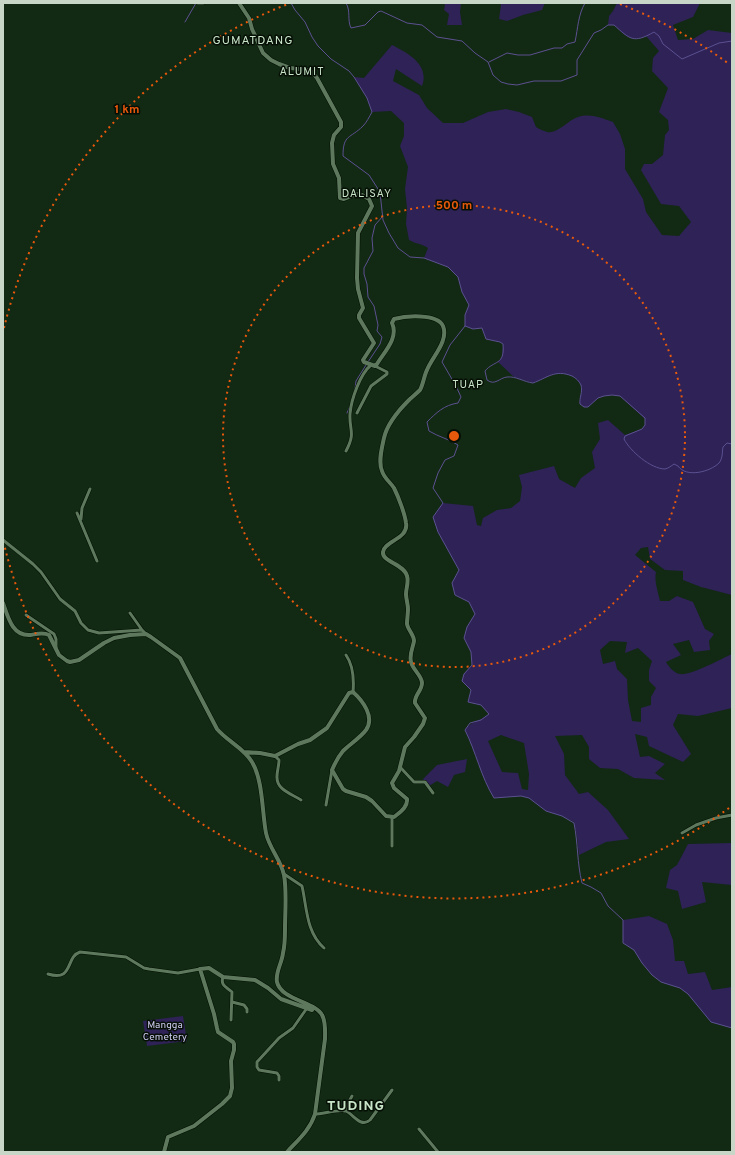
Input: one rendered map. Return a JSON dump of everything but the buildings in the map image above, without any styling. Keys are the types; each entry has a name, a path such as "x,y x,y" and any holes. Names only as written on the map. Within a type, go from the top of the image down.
{"street":[{"path":"239,3 249,18 262,53 271,60 290,68 308,70 317,78 341,122 341,127 334,135 332,143 333,164 339,178 340,198 344,199 357,194 366,196 371,203 371,209 359,230 357,240 358,289 363,305 359,318 374,343 363,360 364,362 388,372 388,374 371,386 357,413"},
{"path":"332,770 342,789 372,800 386,816 392,817 401,812 408,801 405,796 394,788 392,782 400,767 405,747 423,724 425,718 415,703 415,697 421,687 422,682 411,661 414,640 407,622 408,611 406,594 408,578 404,569 386,559 383,552 384,548 405,531 406,522 394,488 382,472 381,462 383,442 386,432 400,410 421,388 427,368 441,344 443,337 443,326 440,322 434,318 426,316 394,319 392,323 394,334 391,343 361,379 350,414 352,436 346,450"},
{"path":"80,519 82,508 90,489"},
{"path":"77,513 97,561"},
{"path":"3,540 42,572 60,599 75,611 81,623 88,630 99,633 142,630"},
{"path":"3,603 16,631 24,634 46,634 52,639 62,658 70,662 75,662 114,638 130,634 146,634"},
{"path":"130,613 146,634 161,643 180,658 217,729 250,758 256,772 262,798 266,834 284,874 285,939 277,982 282,991 320,1012 324,1019 325,1039 315,1114 312,1123 306,1132 287,1152"},
{"path":"26,615 54,634 56,639 56,648"},
{"path":"326,805 332,770 338,758 344,750 365,731 368,725 367,710 354,692 353,675 346,655"},
{"path":"275,756 298,744 310,740 327,728 349,693 354,692"},
{"path":"244,752 275,756 279,760 277,775 278,783 283,789 301,800"},
{"path":"400,767 414,782 425,782 433,793"},
{"path":"682,833 696,825 732,814"},
{"path":"392,817 392,846"},
{"path":"284,874 302,886 309,923 315,939 324,948"},
{"path":"48,974 58,975 65,973 68,970 74,955 80,952 126,957 144,968 178,973 209,968 223,977 255,980 268,988 281,999 320,1012"},
{"path":"164,1152 168,1137 188,1129 210,1114 228,1100 232,1088 231,1062 234,1044 218,1032 200,969"},
{"path":"223,977 223,985 232,992 231,1020"},
{"path":"232,1002 246,1007 247,1012"},
{"path":"280,1080 277,1073 259,1070 257,1067 257,1062 279,1038 293,1028 307,1008"},
{"path":"315,1114 344,1111 361,1122 366,1123 370,1120 392,1090"},
{"path":"344,1111 352,1096"},
{"path":"419,1129 438,1152"}],"green space":[{"path":"443,3 461,3 460,12 462,25 447,25 449,14 444,10 445,5"},
{"path":"500,3 545,3 542,10 507,21 499,19"},
{"path":"617,3 700,3 693,17 673,25 678,40 693,39 708,30 732,33 732,595 701,587 683,580 683,571 665,570 650,559 648,547 641,548 635,555 656,572 656,583 660,601 669,601 677,596 693,602 705,629 714,634 709,641 710,650 694,652 689,640 673,644 681,655 666,662 670,668 676,672 685,674 698,670 732,654 732,708 698,716 678,714 673,725 691,754 683,762 649,746 647,737 635,734 640,757 649,756 665,764 655,773 665,780 634,778 618,769 600,768 589,759 589,747 582,735 555,736 564,754 565,775 579,794 588,792 608,810 629,839 606,842 579,855 574,822 546,811 529,798 521,796 494,798 489,790 465,730 470,724 489,714 481,705 468,702 471,690 462,681 464,674 472,665 471,652 464,638 467,627 475,614 469,602 455,595 452,583 459,570 438,532 433,517 443,503 473,506 477,525 481,526 483,518 497,510 511,508 520,501 522,487 519,475 554,466 559,479 575,488 581,478 595,468 592,452 600,439 598,423 608,420 625,435 642,429 645,425 645,419 620,396 603,396 598,398 588,407 584,407 580,404 582,390 581,385 572,376 566,374 556,374 533,383 514,377 498,362 502,357 503,344 486,339 482,328 473,329 465,326 465,315 469,305 462,292 458,277 448,267 424,258 428,248 409,240 406,224 407,208 405,189 408,167 400,146 404,136 404,123 391,111 372,112 367,98 354,77 364,78 392,45 411,56 416,61 423,72 424,79 422,86 396,69 393,81 419,95 427,108 443,123 463,123 488,112 506,109 532,117 536,127 547,132 555,131 574,119 582,116 596,116 613,122 620,134 625,149 625,169 643,199 646,212 662,235 679,236 691,222 679,206 661,204 641,170 644,164 652,164 663,155 665,135 669,130 668,120 659,112 668,88 652,71 653,58 659,51 646,36 640,38 628,37 614,25 608,25 609,16","holes":["610,641 627,642 625,653 638,648 652,661 649,670 649,681 656,688 651,697 651,705 641,708 641,722 632,721 628,700 627,679 617,669 615,661 603,664 600,650","501,735 524,743 529,774 528,790 522,789 518,773 502,772 488,741"]},
{"path":"467,759 465,772 454,775 448,787 437,781 429,786 423,779 437,765"},
{"path":"732,843 732,885 702,882 706,902 682,909 678,891 666,888 670,870 677,865 688,844"},
{"path":"649,916 667,924 673,940 675,961 684,961 688,974 705,972 712,990 732,987 732,1028 711,1022 688,994 680,988 661,982 652,975 634,950 623,943 623,920"},
{"name":"Mangga Cemetery","path":"183,1016 187,1041 147,1046 143,1021"}],"waterway":[{"path":"185,22 196,3"},
{"path":"291,3 305,22 318,46 331,59 349,71 354,77 367,98 372,112 363,126 346,140 343,149 343,156 369,175 380,192 383,220 398,248 410,257 424,258 448,267 458,277 462,292 469,305 465,315 465,326 450,345 442,362 461,397 458,403 444,408 427,422 429,431 458,445 454,456 445,460 438,473 433,488 443,503 433,517 438,532 459,570 452,583 455,595 469,602 475,614 467,627 464,638 471,652 472,665 464,674 462,681 471,690 468,702 481,705 489,714 481,720 470,723 465,730 489,790 494,798 521,796 529,798 546,811 562,816 574,823 582,883 601,893 608,906 623,920 623,943 634,950 652,975 661,982 680,988 688,994 711,1022 732,1028"},
{"path":"346,3 351,28 365,25 378,12 381,11 407,23 422,25 437,37 462,41 488,62 493,75 501,82 517,85 534,81 561,81 577,75 577,60 594,33 608,25 614,25 628,37 636,39 654,32 659,36 663,44 682,59 719,43 732,41"},
{"path":"489,62 507,53 530,55 554,48 562,48 567,44 575,42 580,17 585,3"},
{"path":"368,362 380,344 382,337 377,331 378,325 374,306 368,297 364,268 373,251 372,238 375,225 383,216"},
{"path":"465,326 473,329 482,328 486,339 503,344 501,359 485,371 487,380 490,382 495,382 510,377 533,383 551,375 561,373 572,376 579,382 581,385 580,404 584,407 588,407 598,398 604,396 620,396 645,418 645,425 642,429 625,436 624,439 631,449 647,463 665,469 674,464 682,470 692,473 704,471 719,463 722,457 723,447 727,443 732,444"},
{"path":"355,389 356,381 366,365"},
{"path":"347,413 350,406"}],"district":[{"name":"GUMATDANG","path":"253,41"},
{"name":"ALUMIT","path":"302,72"},
{"name":"DALISAY","path":"367,194"},
{"name":"TUAP","path":"468,385"},
{"name":"TUDING","path":"356,1106"}]}
